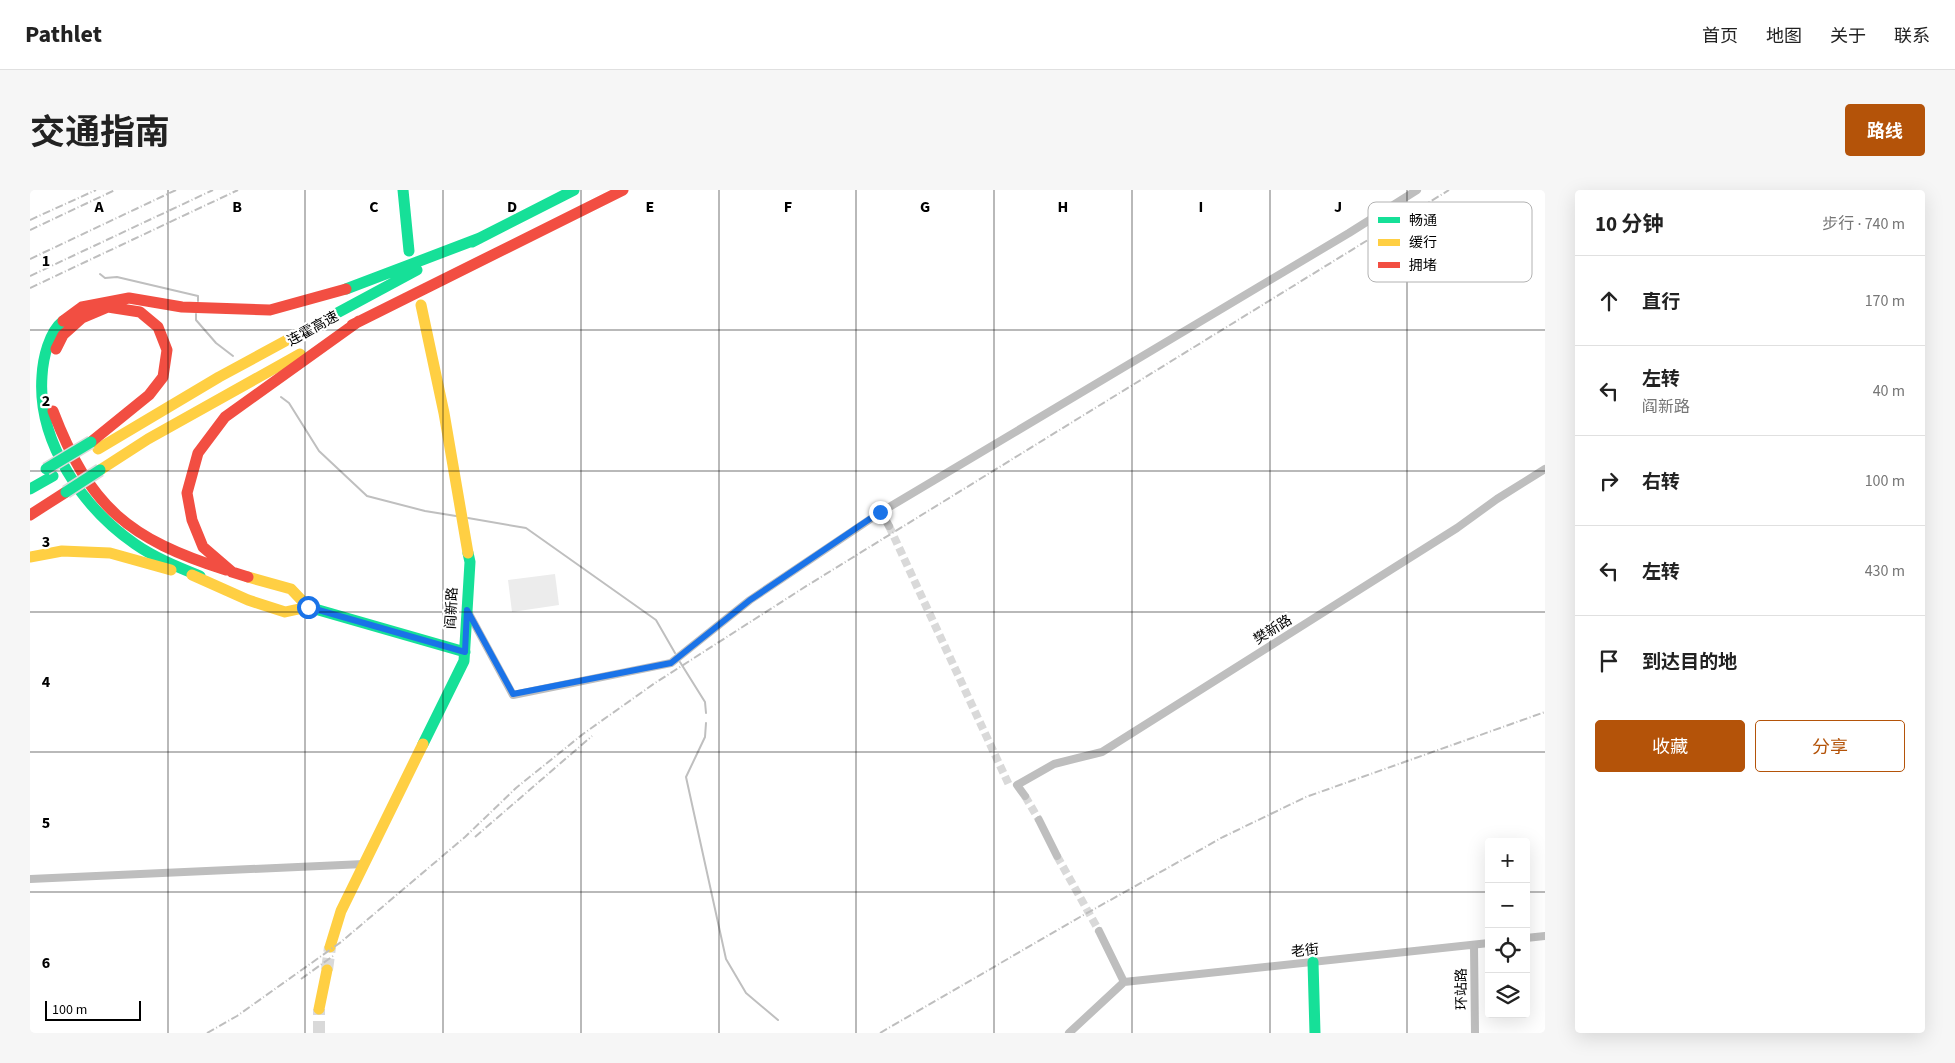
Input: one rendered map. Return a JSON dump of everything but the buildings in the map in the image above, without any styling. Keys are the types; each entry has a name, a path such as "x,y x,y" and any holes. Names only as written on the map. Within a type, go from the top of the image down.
{"main road":[{"path":"403,190 408,251"},
{"name":"连霍高速","path":"94,445 480,238 574,190"},
{"name":"连霍高速","path":"30,515 148,440 359,321 623,190"},
{"path":"465,652 308,607 285,612 248,600 200,576 166,562 135,544 100,514 70,477 52,441 45,414 42,385 43,358 58,325 82,307 129,298 182,307 270,310 332,294 480,238"},
{"name":"阎新路","path":"330,947 341,911 464,661 470,562 444,413 421,305"},
{"path":"30,481 49,472 94,445 150,395 163,377 167,350 158,327 140,312 108,307 82,318 62,335 51,360 48,394 64,444 93,492 104,506 142,537 190,560 291,590 308,607"},
{"path":"232,572 203,547 192,520 187,493 198,453 225,417 359,321"},
{"path":"30,489 49,472"},
{"path":"30,557 62,551 110,553 143,564 200,576"},
{"path":"1313,962 1315,1033"},
{"path":"319,1009 328,970"}],"street":[{"path":"1398,202 1417,190"},
{"path":"467,610 513,694 671,663 750,600 880,512 1368,221"},
{"name":"樊新路","path":"1025,796 1013,785 1054,764 1102,752 1457,528 1497,499 1545,469"},
{"path":"880,512 889,526"},
{"path":"1039,820 1057,856"},
{"path":"30,880 364,864"},
{"path":"1068,1033 1124,982 1099,931"},
{"path":"1530,938 1545,936"},
{"name":"老街","path":"1124,982 1485,944"},
{"name":"环站路","path":"1474,946 1475,1033"}],"shaded area":[{"path":"555,574 559,605 512,612 508,580"}],"waterway":[{"path":"100,274 105,278 117,277 198,296 198,301"},
{"path":"196,314 196,320 216,343 233,356"},
{"path":"281,397 289,403 319,451 367,496 425,511 456,516"},
{"path":"468,518 526,528 656,620 675,653"},
{"path":"680,662 705,702 706,713"},
{"path":"706,723 705,737 686,777 726,959 746,993 778,1020"}],"tunnel":[{"path":"889,526 1009,785"},
{"path":"1025,796 1039,820"},
{"path":"1057,856 1099,931"},
{"path":"327,970 330,947"},
{"path":"319,1009 319,1033"}],"railway":[{"path":"30,220 96,190"},
{"path":"30,230 115,190"},
{"path":"30,259 176,190"},
{"path":"30,276 213,190"},
{"path":"30,288 238,190"},
{"path":"1430,202 1449,190"},
{"path":"207,1033 237,1016 341,942 465,837 516,788 583,734 655,683 808,585 1368,240"},
{"path":"880,1033 1223,837 1306,797 1545,712"},
{"path":"475,837 592,736"},
{"path":"301,979 333,956"}],"traffic: fast":[{"path":"403,190 409,251"},
{"path":"472,242 574,190"},
{"path":"346,289 480,238"},
{"path":"326,319 417,270"},
{"path":"63,321 50,338 45,354 42,376 42,401 47,425 67,471 81,492 116,529 150,554 200,576"},
{"path":"46,469 91,442"},
{"path":"66,492 100,470"},
{"path":"30,489 53,476"},
{"path":"423,744 464,661 470,562 468,553"},
{"path":"308,607 465,652"},
{"path":"1313,962 1315,1033"}],"traffic: slow":[{"path":"421,305 444,413 468,553"},
{"path":"98,449 219,377 326,319"},
{"path":"100,470 148,439 300,354"},
{"path":"30,557 62,551 110,553 171,570"},
{"path":"192,575 248,600 285,612 308,607 291,589 248,577"},
{"path":"330,947 341,911 423,744"},
{"path":"319,1009 327,970"}],"traffic: jam":[{"path":"352,325 623,190"},
{"path":"63,321 82,307 129,298 182,307 270,310 346,289"},
{"path":"56,349 63,335 82,318 108,307 140,312 158,327 167,350 163,377 149,395 91,442"},
{"path":"248,577 232,572 203,547 192,520 187,493 198,453 225,417 359,321"},
{"path":"53,411 67,444 82,472 98,496 117,515 138,532 163,546 226,570"},
{"path":"30,515 66,492"}],"route":[{"path":"308,607 465,652 467,610 513,694 671,663 750,600 880,512"}]}
